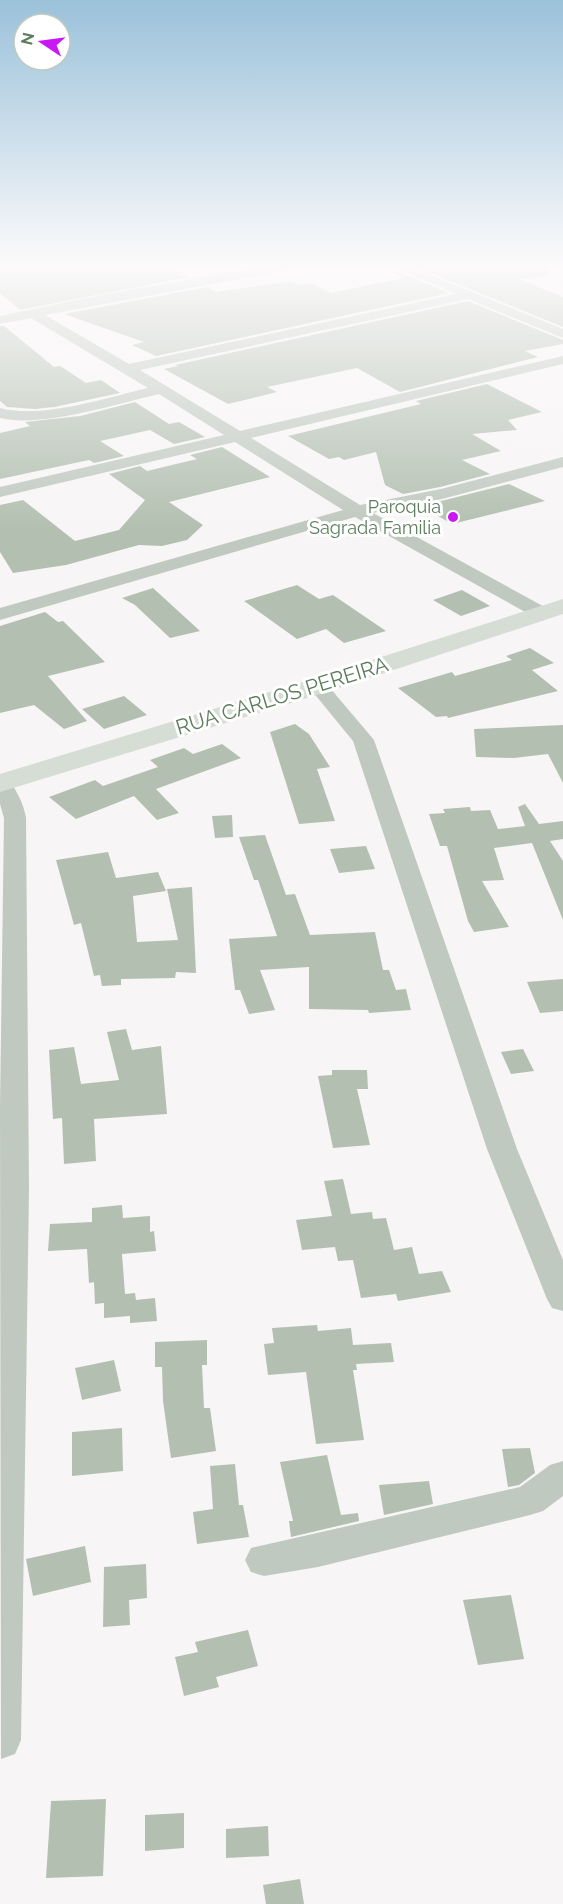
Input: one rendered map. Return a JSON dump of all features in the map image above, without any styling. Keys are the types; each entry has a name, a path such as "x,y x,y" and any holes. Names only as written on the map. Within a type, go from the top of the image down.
{"main road":[{"name":"RUA CARLOS PEREIRA","path":"0,783 318,686 553,610"}],"street":[{"path":"99,352 357,510 553,610"},
{"path":"128,369 208,352"},
{"path":"0,492 563,360"},
{"path":"0,412 4,415 17,416 40,415 161,389"},
{"path":"0,614 357,510 441,494 563,462"},
{"path":"318,686 363,740 502,1149 563,1299"},
{"path":"0,783 13,807 15,818 14,1189 1,1740"},
{"path":"264,1560 318,1551 530,1500 563,1476"}],"building":[{"path":"0,352 36,352 54,367 60,366 86,383 101,380 120,393 35,409 7,407 0,401"},
{"path":"147,352 175,352 156,356"},
{"path":"235,352 527,352 538,357 400,392 357,368 267,387 277,392 228,404 164,369 178,366 175,365"},
{"path":"487,384 542,412 508,420 517,430 472,434 501,451 462,460 490,474 403,494 385,485 376,452 344,460 339,457 329,459 288,436 421,404 416,401"},
{"path":"135,402 169,424 179,422 205,437 174,444 150,430 100,441 124,456 94,463 89,460 0,479 0,433 30,426 25,422 80,416"},
{"path":"222,447 270,477 169,502 203,525 187,540 162,546 139,545 66,565 13,573 0,552 0,505 23,500 75,541 119,530 145,500 109,474 140,466 147,471 197,459 190,455"},
{"path":"509,484 545,501 452,524 421,506"},
{"path":"297,585 319,599 333,595 386,631 344,643 326,629 297,639 244,601"},
{"path":"153,588 200,631 170,638 135,605 122,598"},
{"path":"462,590 490,606 461,616 433,600"},
{"path":"45,612 58,622 63,621 105,662 48,676 87,721 64,729 34,705 0,713 0,626"},
{"path":"530,648 554,663 532,670 558,691 448,718 447,716 436,717 398,688 452,672 455,676 512,660 506,656"},
{"path":"124,696 147,715 104,729 82,709"},
{"path":"295,724 309,734 330,767 317,769 335,821 299,824 270,732"},
{"path":"563,725 563,783 548,754 514,758 476,757 474,729"},
{"path":"222,744 241,758 156,789 179,813 157,820 134,796 76,819 49,797 95,780 103,786 158,767 150,760 184,748 193,754"},
{"path":"525,804 539,824 563,821 563,839 550,841 563,861 563,920 532,843 494,848 504,880 482,881 509,927 474,932 468,921 447,846 440,846 429,814 445,813 443,809 470,807 471,811 490,810 498,829 525,826 518,807"},
{"path":"232,815 233,837 215,838 212,816"},
{"path":"265,835 286,895 295,894 310,935 375,932 383,970 389,970 396,990 406,989 411,1010 369,1013 368,1010 309,1009 309,967 260,970 275,1010 249,1014 240,990 235,990 229,939 277,936 258,880 254,880 239,837"},
{"path":"366,846 375,869 339,873 330,849"},
{"path":"108,852 116,878 158,872 166,891 133,896 137,942 178,940 167,889 192,887 196,973 176,972 175,978 121,979 121,985 102,986 100,975 94,976 81,923 74,925 56,860"},
{"path":"563,979 563,1011 540,1013 527,982"},
{"path":"126,1029 132,1050 161,1046 167,1114 94,1119 96,1161 64,1164 62,1118 53,1119 49,1050 74,1047 81,1084 119,1080 107,1032"},
{"path":"523,1049 534,1071 511,1074 501,1052"},
{"path":"332,1070 367,1070 368,1089 357,1089 370,1145 333,1148 318,1076 332,1075"},
{"path":"343,1179 351,1214 372,1212 373,1219 386,1218 394,1250 412,1247 419,1274 442,1271 451,1292 398,1301 396,1294 361,1298 353,1260 338,1261 335,1247 302,1250 296,1220 332,1216 324,1181"},
{"path":"122,1205 123,1218 150,1216 150,1232 154,1231 156,1251 122,1254 125,1294 135,1293 136,1300 155,1298 157,1321 130,1323 130,1316 104,1318 104,1303 95,1304 94,1282 89,1283 87,1249 48,1251 50,1224 92,1222 92,1208"},
{"path":"317,1325 318,1331 351,1328 353,1345 391,1343 394,1362 356,1364 357,1370 353,1370 364,1440 316,1444 306,1372 268,1375 264,1344 274,1343 272,1328"},
{"path":"207,1340 207,1365 202,1365 204,1408 210,1408 216,1451 171,1458 163,1401 162,1367 155,1367 155,1342"},
{"path":"114,1360 121,1391 82,1400 75,1368"},
{"path":"122,1428 123,1471 72,1476 72,1432"},
{"path":"530,1448 535,1473 519,1485 508,1487 502,1449"},
{"path":"327,1455 341,1515 358,1513 359,1521 291,1537 289,1521 293,1521 280,1462"},
{"path":"235,1464 239,1505 243,1505 249,1537 197,1544 193,1512 213,1509 210,1466"},
{"path":"429,1481 433,1504 384,1515 379,1485"},
{"path":"85,1546 91,1582 33,1596 26,1559"},
{"path":"146,1564 147,1598 129,1600 130,1625 103,1627 104,1567"},
{"path":"511,1595 524,1659 478,1665 463,1600"},
{"path":"248,1630 258,1666 216,1677 219,1687 184,1696 175,1657 198,1652 195,1642"},
{"path":"106,1799 103,1876 46,1878 51,1801"},
{"path":"184,1813 184,1848 145,1851 145,1815"},
{"path":"268,1826 269,1856 226,1858 226,1829"},
{"path":"300,1879 304,1904 266,1904 263,1885"}],"place":[{"name":"Paroquia Sagrada Familia","path":"453,517"}]}
